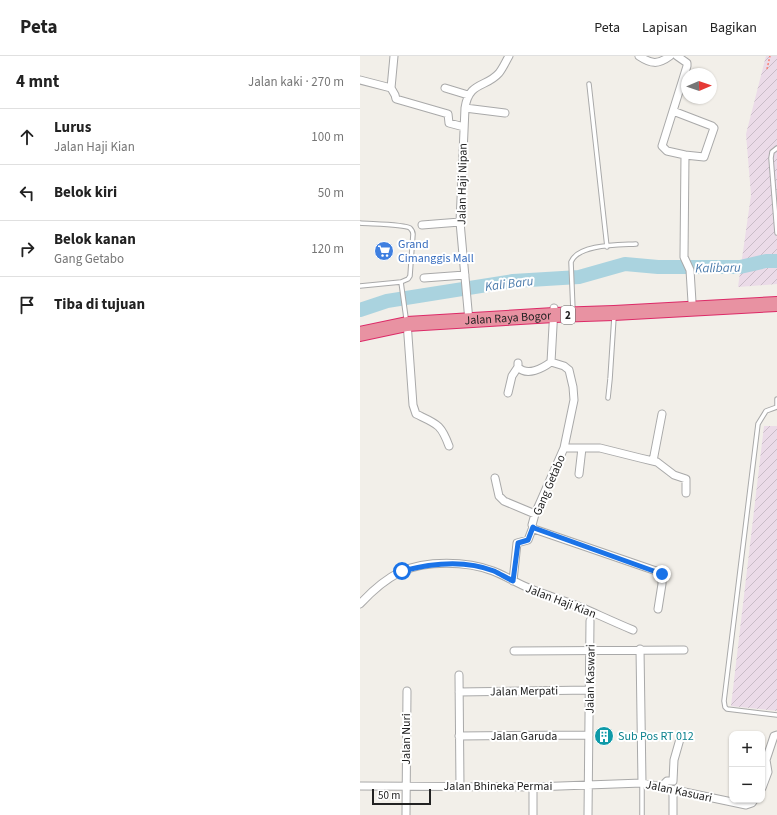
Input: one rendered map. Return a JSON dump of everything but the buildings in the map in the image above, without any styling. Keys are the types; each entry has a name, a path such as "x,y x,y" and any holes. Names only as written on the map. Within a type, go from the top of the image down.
{"highway":[{"name":"Jalan Raya Bogor","path":"614,309 692,302 777,297"},
{"name":"Jalan Raya Bogor","path":"360,327 406,317 469,312 573,311 777,304"},
{"name":"Jalan Raya Bogor","path":"360,334 406,317"}],"street":[{"path":"391,88 394,56"},
{"path":"445,88 468,96 479,84 488,81 498,73 508,56"},
{"path":"638,56 647,61 662,62 670,56"},
{"path":"673,111 714,128 704,157 667,151 662,146 687,66 687,63 677,56"},
{"path":"360,80 391,88 396,95 396,99 448,114 449,123 464,126"},
{"name":"Jalan Haji Nipan","path":"468,96 465,108 460,222 469,312"},
{"path":"465,108 505,113"},
{"path":"685,155 684,257 690,270 692,302"},
{"path":"422,225 460,222"},
{"path":"424,278 466,278"},
{"path":"508,393 512,376 518,365 523,371 532,372 551,362 554,311"},
{"path":"406,317 413,404 416,414 441,427 449,446"},
{"name":"Gang Getabo","path":"551,362 564,366 569,370 574,400 564,448 532,525 534,528 662,574 658,609"},
{"path":"653,461 662,414"},
{"path":"564,448 600,448 640,461 657,462 674,475 686,479 686,493"},
{"path":"579,474 582,448"},
{"path":"495,478 499,496 504,501 536,514"},
{"path":"513,581 518,543 528,540 533,527"},
{"name":"Jalan Haji Kian","path":"360,604 367,596 402,571 432,565 461,563 494,571 552,598 581,607 632,630"},
{"name":"Jalan Kaswari","path":"588,815 590,621"},
{"path":"640,649 642,783"},
{"path":"514,651 590,651 640,649 684,650"},
{"path":"459,676 460,787"},
{"name":"Jalan Merpati","path":"459,692 589,690"},
{"name":"Jalan Nuri","path":"406,815 407,691"},
{"name":"Jalan Garuda","path":"459,736 589,735"},
{"path":"765,780 768,772 766,760 775,736"},
{"path":"661,787 667,781 673,781 674,760 680,739"},
{"name":"Jalan Kasuari","path":"588,785 642,783 729,802"},
{"name":"Jalan Bhineka Permai","path":"360,786 533,787 588,785"},
{"path":"533,787 533,815"},
{"path":"673,790 674,815"},
{"name":"Jalan Kasuari","path":"736,803 746,805 752,803"}],"lane":[{"path":"589,84 607,247"},
{"path":"777,148 772,152 771,158 777,233"},
{"path":"360,224 402,226 410,228 413,234 411,271 408,279 401,282 360,286"},
{"path":"573,311 571,262 573,256 586,249 636,244"},
{"path":"401,282 406,317"},
{"path":"608,398 614,309"},
{"path":"777,399 777,407 766,411 758,424 724,701 727,709 777,715"},
{"path":"642,783 642,815"}],"path":[{"path":"767,69 770,56"}],"shaded area":[{"path":"766,56 777,56 777,284 738,287 751,195 746,134"},
{"path":"764,426 777,426 777,711 731,706"}],"waterway":[{"name":"Kali Baru","path":"360,310 387,301 513,281 579,277 625,264 658,267 740,267 766,261 777,261"}],"place":[{"name":"Grand Cimanggis Mall","path":"384,251"},
{"name":"Sub Pos RT 012","path":"604,736"}],"route":[{"path":"402,571 416,567 446,563 461,563 494,571 513,581 518,543 526,542 528,540 533,527 598,552 662,574"}],"water label":[{"name":"Kalibaru","path":"718,267"}]}
